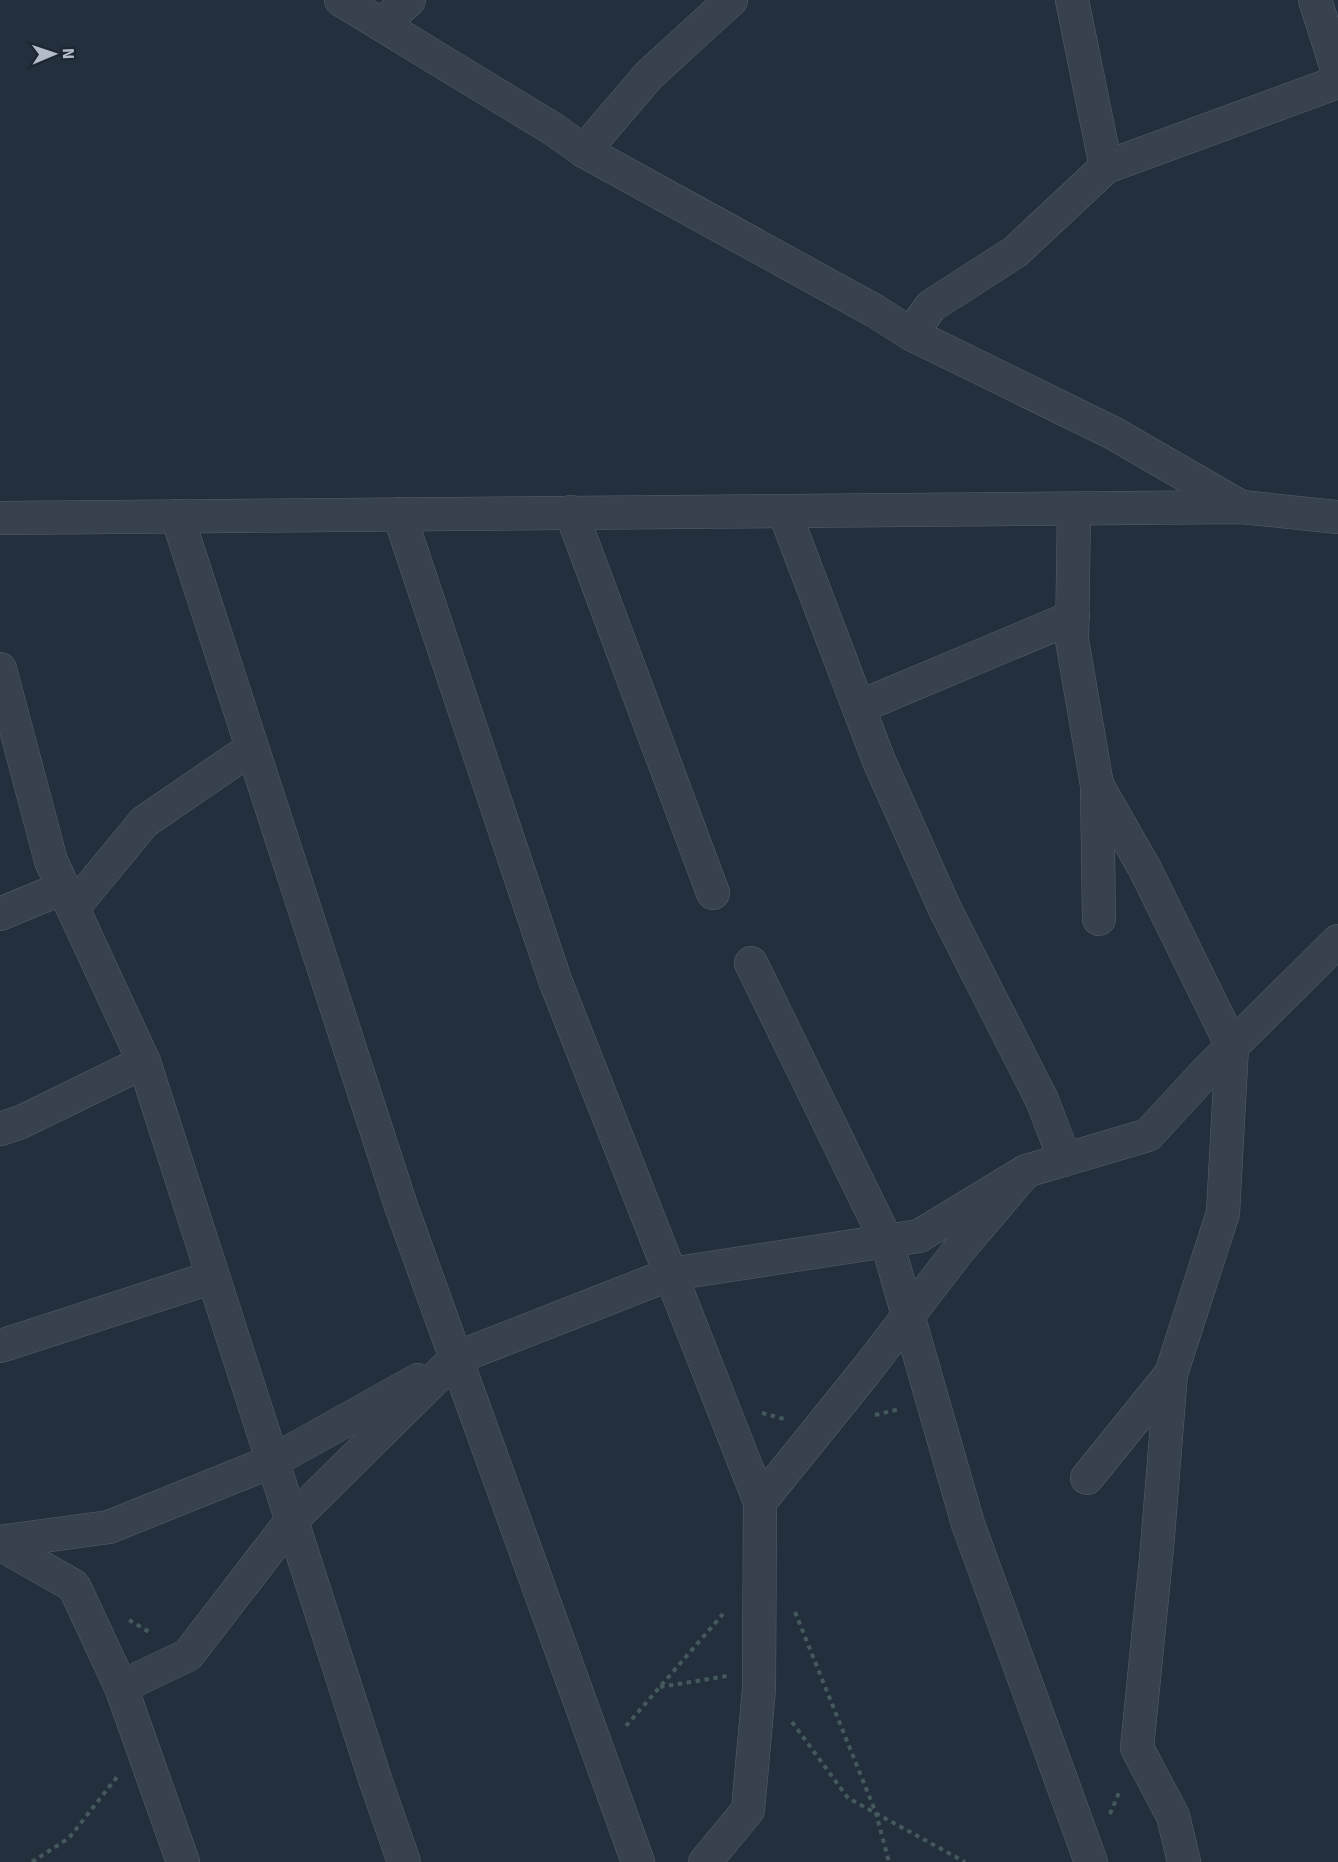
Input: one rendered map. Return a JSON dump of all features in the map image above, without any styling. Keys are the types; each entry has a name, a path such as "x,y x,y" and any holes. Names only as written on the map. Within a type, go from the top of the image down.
{"street":[{"path":"341,0 553,129 584,151 875,311 911,334 1113,433 1241,507"},
{"path":"382,24 409,0"},
{"path":"584,151 649,75 731,0"},
{"path":"1072,0 1106,167"},
{"path":"1315,0 1338,72"},
{"path":"911,334 931,306 1016,252 1106,167 1338,82"},
{"path":"0,518 1241,507 1338,517"},
{"path":"1074,508 1072,640 1097,785 1099,919"},
{"path":"784,511 879,761 945,909 1042,1100 1065,1160"},
{"path":"571,512 713,893"},
{"path":"399,514 555,980 760,1502 759,1689 748,1810 705,1862"},
{"path":"177,516 401,1206 638,1862"},
{"path":"859,707 1073,617"},
{"path":"2,689 51,861 144,1062 376,1782 404,1862"},
{"path":"0,914 68,898 144,822 252,748"},
{"path":"1097,785 1145,869 1232,1046 1223,1212 1171,1374 1156,1560 1137,1748 1173,1816 1184,1862"},
{"path":"0,1543 109,1527 273,1461 456,1358 671,1274 919,1236 1026,1171 1148,1135 1232,1046 1338,940"},
{"path":"751,963 887,1242 968,1524 1091,1862"},
{"path":"0,1129 21,1122 144,1062"},
{"path":"760,1502 958,1251 1026,1171"},
{"path":"0,1346 213,1277"},
{"path":"121,1687 188,1655 292,1520 456,1358"},
{"path":"1087,1478 1171,1374"},
{"path":"0,1543 74,1586 121,1687 183,1862"}],"path":[{"path":"795,1610 876,1813 889,1862"},
{"path":"600,1756 723,1614"},
{"path":"659,1688 740,1674 777,1703 848,1798 964,1862"},
{"path":"32,1862 69,1838 142,1745"}]}
